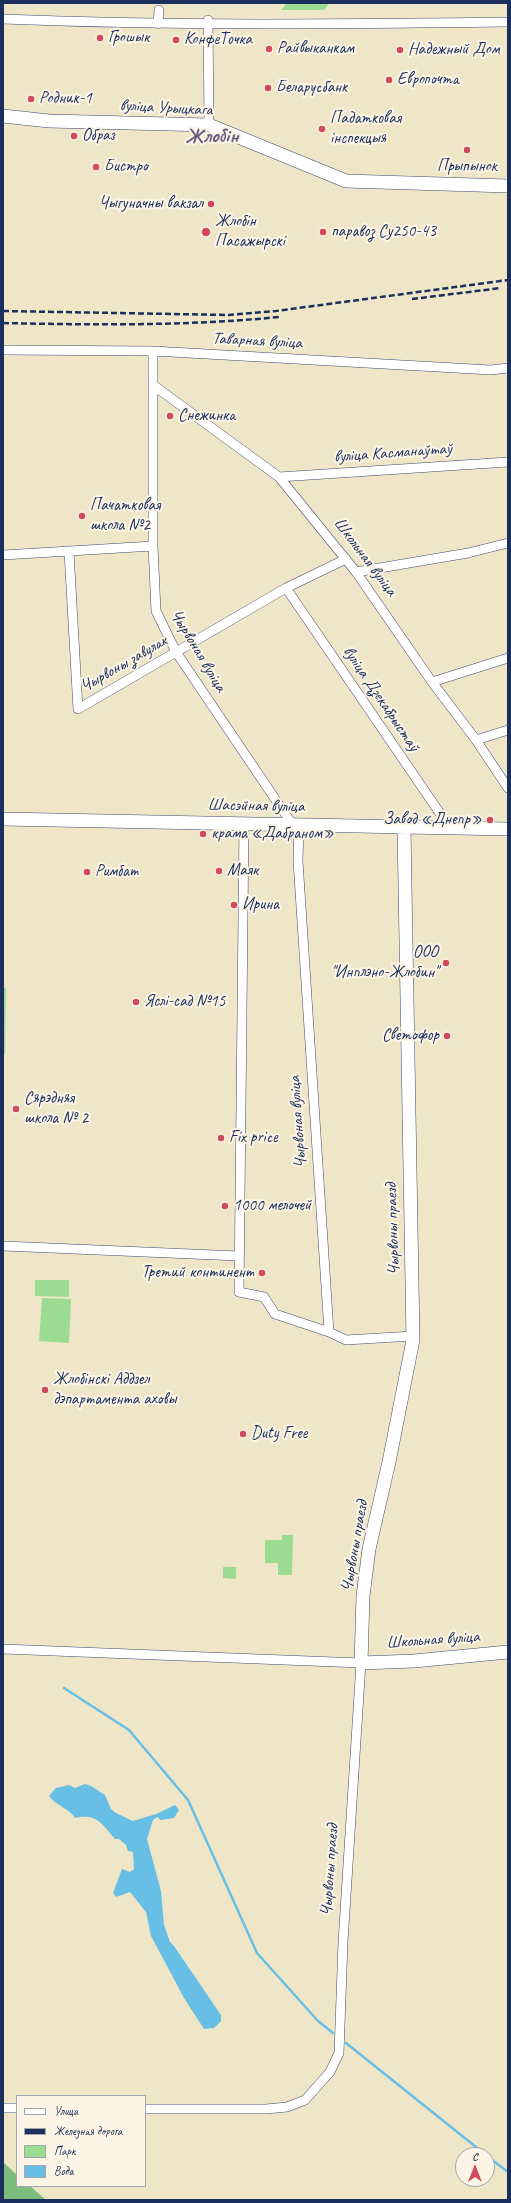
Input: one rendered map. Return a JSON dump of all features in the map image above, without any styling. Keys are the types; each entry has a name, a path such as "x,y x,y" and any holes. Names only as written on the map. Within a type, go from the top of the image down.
{"main road":[{"name":"вуліца Урыцкага","path":"3,116 49,121 209,125 346,181 508,186"},
{"name":"Шасэйная вуліца","path":"3,820 295,824 404,828 508,829"},
{"name":"Чырвоны праезд","path":"360,1663 363,1596 369,1549 389,1462 413,1336 404,828"},
{"name":"Школьная вуліца","path":"360,1663 508,1652"}],"street":[{"path":"158,10 158,24"},
{"path":"3,19 158,24 208,22 508,22"},
{"path":"208,22 209,125"},
{"name":"Таварная вуліца","path":"3,350 153,351 491,370 508,368"},
{"name":"Чырвоная вуліца","path":"153,351 153,546 156,611 176,652 295,824 329,1332"},
{"name":"Школьная вуліца","path":"153,385 280,477 356,572 432,682 476,740 508,788"},
{"name":"вуліца Касманаўтаў","path":"280,477 508,462"},
{"path":"356,572 468,553 508,543"},
{"path":"3,556 153,546"},
{"name":"Чырвоны завулак","path":"69,552 78,709 286,588 346,559"},
{"name":"вуліца Дзекабрыстаў","path":"286,588 450,828"},
{"path":"432,682 508,658"},
{"path":"476,740 508,730"},
{"path":"244,824 239,1292 264,1297 275,1314 329,1332 346,1340 413,1336"},
{"path":"3,1246 239,1256"},
{"path":"3,1649 360,1663"},
{"name":"Чырвоны праезд","path":"146,2109 266,2109 287,2106 305,2100 330,2072 338,2053 360,1663"},
{"path":"3,2108 16,2108"}],"green space":[{"path":"287,3 329,4 324,10 281,10"},
{"path":"3,988 6,988 5,1054 3,1054"},
{"path":"35,1280 69,1280 69,1297 35,1296"},
{"path":"42,1298 71,1299 69,1343 39,1341"},
{"path":"282,1535 293,1535 292,1575 278,1575 278,1563 265,1563 265,1540 282,1540"},
{"path":"223,1567 236,1567 236,1579 223,1578"},
{"path":"3,2162 16,2174 16,2187 31,2187 46,2200 3,2200"}],"water":[{"path":"85,1784 105,1795 111,1809 116,1813 133,1821 156,1814 175,1805 179,1810 174,1818 161,1820 157,1817 153,1820 147,1839 161,1891 164,1925 170,1942 221,2015 221,2021 214,2028 204,2029 184,1998 151,1936 146,1912 130,1892 116,1897 113,1893 122,1869 130,1872 134,1869 133,1852 128,1851 126,1845 119,1839 115,1839 102,1824 94,1818 75,1818 49,1796 56,1788 69,1785 75,1788"}],"waterway":[{"path":"64,1688 129,1730 188,1800 257,1953 318,2021 333,2033"},
{"path":"346,2043 476,2147"},
{"path":"495,2162 508,2172"}],"railway":[{"path":"3,311 229,315 276,311 508,280"},
{"path":"412,299 501,288"},
{"path":"3,323 176,323 279,317"}],"place":[{"name":"Грошык","path":"100,38"},
{"name":"КонфеТочка","path":"176,40"},
{"name":"Райвыканкам","path":"269,49"},
{"name":"Надежный Дом","path":"400,50"},
{"name":"Европочта","path":"389,80"},
{"name":"Беларусбанк","path":"268,88"},
{"name":"Родник-1","path":"31,99"},
{"name":"Падатковая інспекцыя","path":"322,129"},
{"name":"Образ","path":"74,136"},
{"name":"Прыпынок","path":"467,150"},
{"name":"Бистро","path":"96,167"},
{"name":"Чыгуначны вакзал","path":"211,204"},
{"name":"Жлобін Пасажырскі","path":"206,232"},
{"name":"паравоз Су250-43","path":"323,232"},
{"name":"Снежинка","path":"170,416"},
{"name":"Пачатковая школа №2","path":"82,516"},
{"name":"Завод «Днепр»","path":"490,820"},
{"name":"крама «Дабраном»","path":"203,834"},
{"name":"Маяк","path":"219,871"},
{"name":"Римбат","path":"87,872"},
{"name":"Ирина","path":"234,905"},
{"name":"ООО \"Инплэно-Жлобин\"","path":"446,963"},
{"name":"Яслі-сад №15","path":"136,1002"},
{"name":"Светофор","path":"447,1036"},
{"name":"Сярэдняя школа № 2","path":"16,1109"},
{"name":"Fix price","path":"221,1138"},
{"name":"1000 мелочей","path":"225,1206"},
{"name":"Третий континент","path":"262,1273"},
{"name":"Жлобінскі Аддзел дэпартамента аховы","path":"45,1390"},
{"name":"Duty Free","path":"243,1434"}],"district":[{"name":"Жлобін","path":"212,136"}]}
